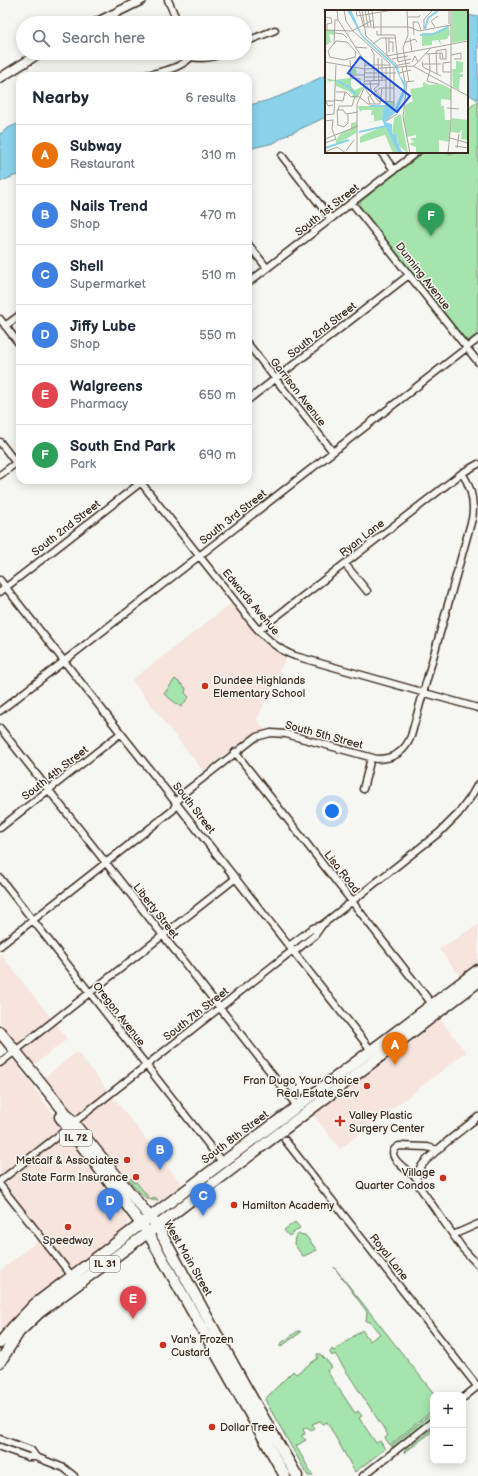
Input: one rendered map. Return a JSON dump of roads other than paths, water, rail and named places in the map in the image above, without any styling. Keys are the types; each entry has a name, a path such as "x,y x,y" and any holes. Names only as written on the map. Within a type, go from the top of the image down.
{"main road":[{"name":"South 8th Street","path":"3,1340 35,1304 478,970"},
{"name":"IL 31","path":"0,1362 3,1340 24,1327 40,1312 148,1233 478,982"},
{"name":"West Main Street","path":"0,1032 70,1125 148,1233 286,1476"},
{"name":"West Main Street","path":"70,1125 157,1226 244,1384 297,1476"}],"street":[{"path":"109,16 142,0"},
{"path":"168,0 175,16"},
{"path":"252,39 275,30"},
{"path":"0,78 29,60"},
{"path":"157,72 176,67 183,64 186,60"},
{"path":"382,153 394,170"},
{"name":"South 1st Street","path":"252,280 416,153"},
{"path":"282,156 331,219"},
{"name":"Dunning Avenue","path":"352,202 478,362"},
{"path":"252,249 267,268"},
{"name":"South 2nd Street","path":"252,397 409,275"},
{"path":"5,326 16,318"},
{"path":"0,319 16,340"},
{"name":"South 3rd Street","path":"0,711 478,339"},
{"name":"Garrison Avenue","path":"252,349 333,452"},
{"path":"0,442 16,459"},
{"path":"0,475 16,463"},
{"name":"Ryan Lane","path":"258,630 462,473 478,464"},
{"name":"South 5th Street","path":"0,946 172,810 180,796 256,737 268,733 279,733 372,758 384,759 392,757 404,748 410,739 473,515 474,504 472,492 462,473"},
{"name":"South 2nd Street","path":"0,592 138,484"},
{"name":"Edwards Avenue","path":"144,484 258,630 271,643 290,654 478,708"},
{"path":"345,564 367,592"},
{"name":"South Street","path":"0,580 371,1050"},
{"name":"Liberty Street","path":"0,728 297,1106"},
{"name":"South 4th Street","path":"0,828 122,733"},
{"name":"Lisa Road","path":"235,752 432,1004"},
{"path":"363,790 372,758"},
{"name":"South 7th Street","path":"0,1181 292,949 313,928 322,925 442,830 458,814 478,784"},
{"name":"Oregon Avenue","path":"0,878 222,1162"},
{"path":"0,1063 236,878"},
{"path":"417,1178 417,1174 421,1168 444,1143 478,1117"},
{"name":"Royal Lane","path":"285,1140 478,1386"},
{"path":"438,1150 427,1147 399,1146 393,1152 393,1157 417,1178 420,1186 463,1250 477,1261"},
{"path":"0,1185 72,1276"},
{"path":"453,1235 478,1224"},
{"path":"466,1396 478,1386"},
{"path":"363,1476 430,1423"},
{"path":"0,1439 31,1450 36,1457"},
{"path":"0,1447 28,1457 36,1457 64,1468 74,1476"}],"water":[{"path":"468,15 478,17 478,100 468,94"},
{"path":"325,75 325,117 283,137 274,143 252,148 252,104 278,97"},
{"path":"16,125 16,176 0,182 0,134"}],"place":[{"name":"South End Park","path":"431,236"},
{"name":"Dundee Highlands Elementary School","path":"205,686"},
{"name":"Subway","path":"395,1065"},
{"name":"Fran Dugo, Your Choice Real Estate Serv","path":"367,1086"},
{"name":"Valley Plastic Surgery Center","path":"340,1121"},
{"name":"Metcalf & Associates","path":"127,1160"},
{"name":"Nails Trend","path":"160,1170"},
{"name":"State Farm Insurance","path":"136,1177"},
{"name":"Village Quarter Condos","path":"443,1178"},
{"name":"Hamilton Academy","path":"234,1205"},
{"name":"Shell","path":"203,1216"},
{"name":"Jiffy Lube","path":"110,1221"},
{"name":"Speedway","path":"68,1227"},
{"name":"Walgreens","path":"133,1319"},
{"name":"Van's Frozen Custard","path":"163,1345"},
{"name":"Dollar Tree","path":"212,1427"}]}
